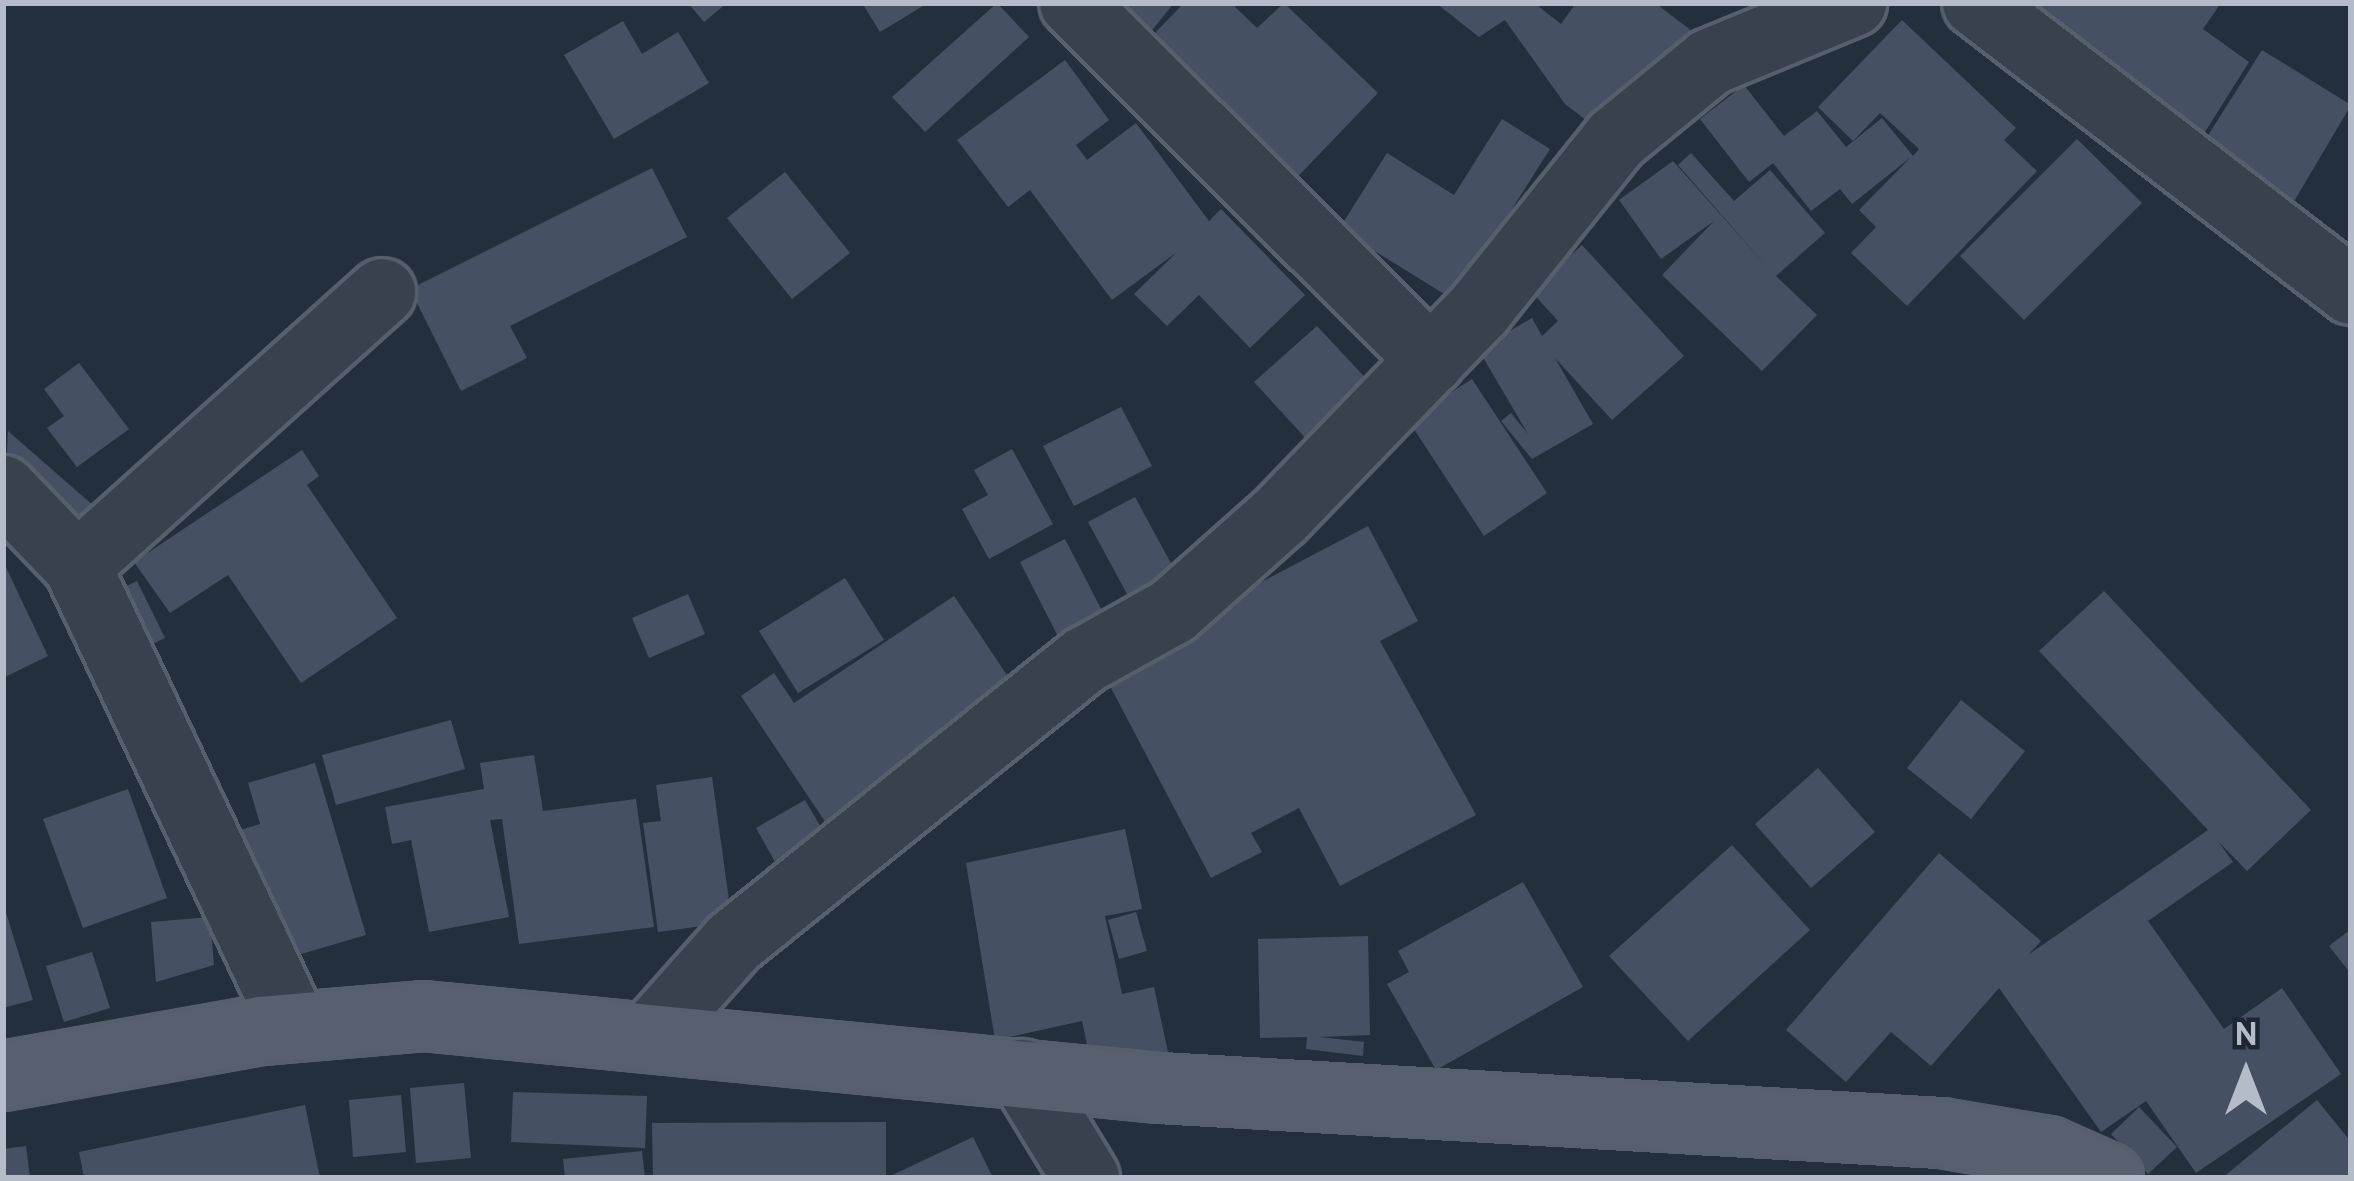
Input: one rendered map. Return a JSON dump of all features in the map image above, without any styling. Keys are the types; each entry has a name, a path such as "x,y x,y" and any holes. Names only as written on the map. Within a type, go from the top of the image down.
{"main road":[{"path":"3,1076 294,1026 423,1016 652,1034 1022,1073 1941,1133 2048,1150 2109,1178"}],"street":[{"path":"1073,3 1431,360"},
{"path":"652,1034 734,943 1085,660 1173,610 1431,360 1616,139 1710,62 1853,3"},
{"path":"1976,3 2351,291"},
{"path":"77,566 382,292"},
{"path":"3,489 77,566 294,1026"},
{"path":"1022,1073 1086,1178"}],"building":[{"path":"688,3 727,3 704,22"},
{"path":"862,3 928,3 880,32"},
{"path":"997,3 1029,37 925,132 892,97"},
{"path":"1090,3 1174,3 1141,44"},
{"path":"1184,3 1231,3 1257,28 1284,3 1378,93 1283,192 1125,64"},
{"path":"1436,3 1534,3 1561,24 1576,3 1655,3 1696,34 1599,130 1565,104 1505,20 1479,37"},
{"path":"2007,3 2221,3 2203,29 2249,62 2188,159"},
{"path":"1902,20 2016,128 2004,140 2037,171 1907,306 1851,253 1876,227 1859,210 1911,157 1852,204 1840,189 1811,211 1773,163 1749,182 1700,119 1744,85 1784,136 1817,111 1846,147 1882,118 1913,156 1919,149 1880,113 1853,141 1818,107"},
{"path":"623,21 642,54 678,32 709,83 614,139 564,55"},
{"path":"2262,50 2351,105 2283,220 2176,186"},
{"path":"1065,60 1109,120 1076,145 1087,160 1136,123 1209,221 1221,209 1305,295 1250,348 1199,295 1167,326 1134,294 1177,252 1112,300 1030,190 1008,207 957,140"},
{"path":"1502,119 1550,149 1454,300 1339,229 1387,153 1454,195"},
{"path":"2077,139 2142,203 2024,320 1960,256"},
{"path":"1691,153 1734,201 1770,170 1825,233 1776,276 1817,315 1762,371 1662,275 1714,221 1661,259 1619,200 1673,161 1768,268 1678,165"},
{"path":"652,168 687,237 510,326 527,358 461,391 410,289"},
{"path":"785,172 850,253 792,299 727,218"},
{"path":"1582,245 1684,356 1612,420 1555,358 1593,424 1532,459 1501,421 1511,413 1528,434 1478,349 1532,318 1542,336 1558,321 1531,291"},
{"path":"1317,326 1373,386 1310,443 1254,382"},
{"path":"79,363 129,429 77,467 47,428 64,416 44,389"},
{"path":"1472,379 1547,493 1484,536 1408,420"},
{"path":"1121,407 1152,466 1074,506 1043,446"},
{"path":"8,431 103,514 64,591 3,538"},
{"path":"1012,449 1053,524 989,559 962,509 988,495 974,470"},
{"path":"302,450 319,476 307,485 397,618 301,683 228,575 170,613 134,562"},
{"path":"1135,497 1180,580 1133,605 1088,522"},
{"path":"1368,526 1418,621 1380,641 1476,815 1340,886 1299,808 1251,833 1262,852 1211,878 1100,667"},
{"path":"1065,539 1113,632 1068,656 1020,562"},
{"path":"3,561 48,656 3,678"},
{"path":"845,578 884,640 798,693 759,631"},
{"path":"137,581 165,638 123,658 94,602"},
{"path":"2104,591 2311,810 2247,871 2218,841 2233,862 2148,921 2224,1029 2282,988 2341,1074 2196,1173 2146,1101 2101,1132 1999,988 1931,1066 1891,1032 1846,1082 1786,1030 1939,853 2041,941 2028,955 2208,830 2039,651"},
{"path":"688,594 705,634 649,658 632,618"},
{"path":"954,596 1021,696 828,826 741,696 774,673 794,703"},
{"path":"1961,700 2025,751 1971,819 1907,768"},
{"path":"451,720 465,769 336,805 322,755"},
{"path":"534,755 543,811 636,799 654,927 519,944 502,819 490,820 509,917 429,932 411,840 392,844 385,807 484,789 480,763"},
{"path":"315,763 366,935 264,965 224,835 260,824 248,783"},
{"path":"1818,768 1875,832 1811,888 1755,824"},
{"path":"712,777 732,922 658,932 643,823 661,821 656,785"},
{"path":"128,789 167,898 83,928 43,819"},
{"path":"805,800 829,841 779,869 756,828"},
{"path":"1125,829 1142,909 1105,916 1122,994 1154,987 1169,1057 1093,1073 1082,1021 995,1040 966,863"},
{"path":"1732,845 1810,930 1688,1041 1609,956"},
{"path":"1523,882 1583,987 1436,1070 1387,984 1409,972 1398,951"},
{"path":"3,903 33,1000 3,1008"},
{"path":"1136,912 1147,951 1119,959 1108,920"},
{"path":"210,917 214,965 156,982 151,922"},
{"path":"2351,929 2351,974 2329,946"},
{"path":"1368,936 1370,1035 1319,1037 1364,1042 1363,1056 1306,1049 1307,1037 1260,1038 1258,939"},
{"path":"92,952 110,1008 64,1022 46,966"},
{"path":"464,1083 471,1158 416,1163 410,1088"},
{"path":"513,1092 647,1096 645,1148 511,1142"},
{"path":"401,1095 406,1152 353,1157 349,1100"},
{"path":"2317,1100 2351,1142 2351,1178 2222,1178"},
{"path":"305,1105 320,1178 84,1178 79,1152"},
{"path":"2139,1107 2177,1147 2148,1174 2111,1134"},
{"path":"886,1122 886,1178 653,1178 652,1123"},
{"path":"973,1137 993,1178 886,1178"},
{"path":"26,1146 30,1178 3,1178 3,1149"},
{"path":"642,1151 645,1178 565,1178 563,1159"}]}
